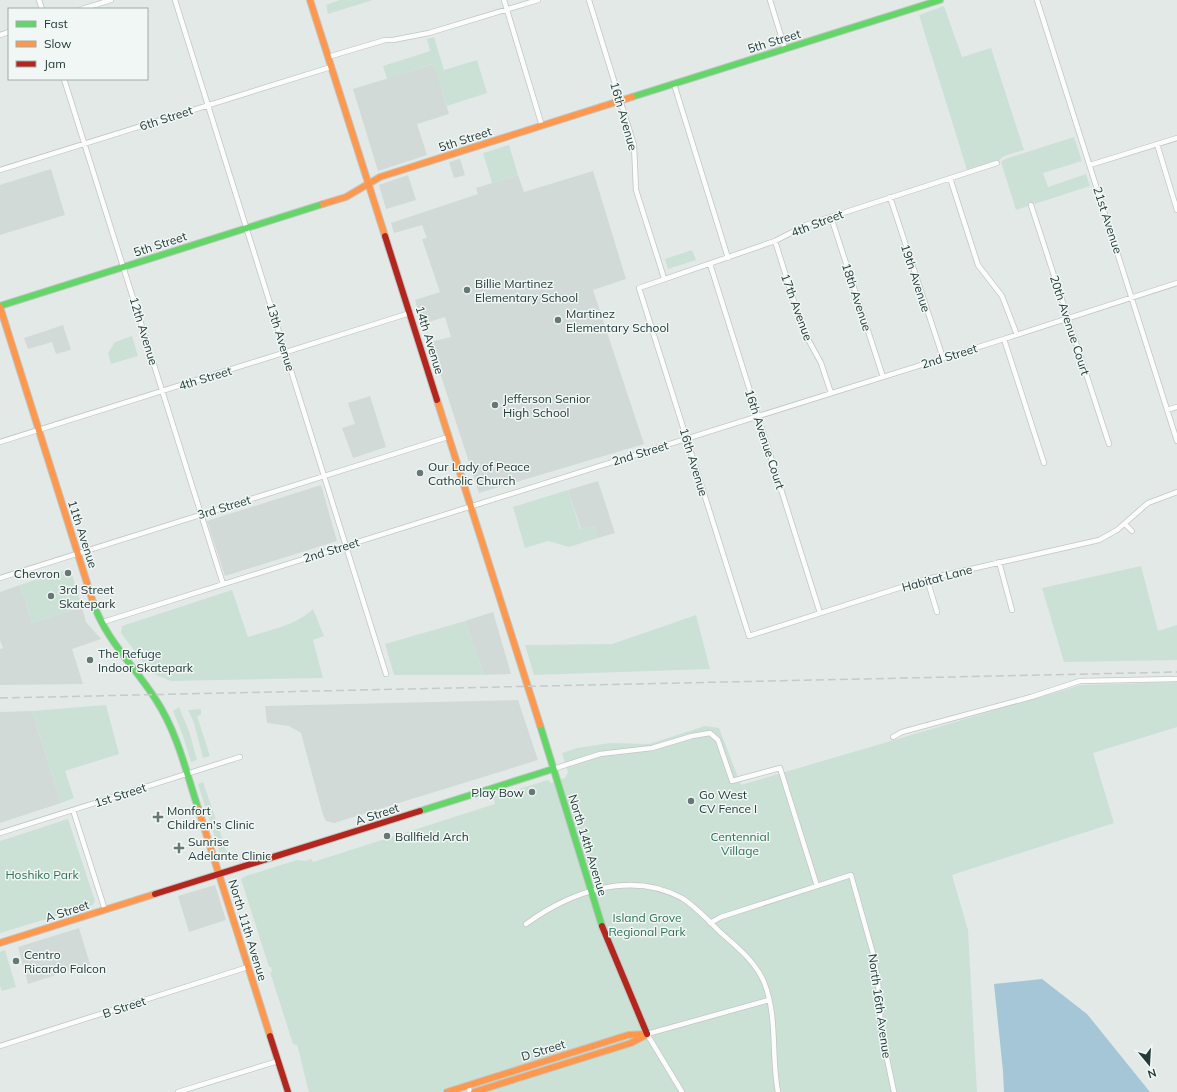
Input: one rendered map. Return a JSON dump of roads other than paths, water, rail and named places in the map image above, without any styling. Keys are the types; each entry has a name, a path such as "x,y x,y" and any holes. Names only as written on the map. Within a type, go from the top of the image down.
{"street":[{"path":"85,8 111,0"},
{"name":"13th Avenue","path":"175,0 347,545 386,674"},
{"name":"14th Avenue","path":"310,0 527,686"},
{"path":"504,0 542,126"},
{"path":"328,57 384,40 393,40 429,33 538,0"},
{"name":"16th Avenue","path":"589,0 636,154 636,190 664,278"},
{"path":"770,0 785,49"},
{"name":"5th Street","path":"0,306 346,197 380,177 940,0"},
{"name":"21st Avenue","path":"1037,0 1133,298 1177,441"},
{"name":"6th Street","path":"0,170 331,67"},
{"name":"12th Avenue","path":"64,80 222,584"},
{"path":"674,84 728,258"},
{"path":"1090,166 1177,138"},
{"path":"1157,144 1177,210"},
{"name":"4th Street","path":"639,288 664,278 710,264 775,241 806,225 997,163"},
{"path":"950,178 978,265 1002,296 1016,335"},
{"name":"19th Avenue","path":"890,197 943,358"},
{"name":"20th Avenue Court","path":"1032,205 1109,444"},
{"name":"18th Avenue","path":"831,217 883,377"},
{"name":"17th Avenue","path":"775,241 803,330 821,363 831,393"},
{"name":"16th Avenue Court","path":"710,264 820,613"},
{"name":"2nd Street","path":"103,622 1004,339 1177,283"},
{"name":"16th Avenue","path":"639,288 749,636"},
{"name":"11th Avenue","path":"0,306 92,598 113,640 161,706 174,733 187,774"},
{"name":"4th Street","path":"0,442 410,313"},
{"path":"1004,339 1044,463"},
{"path":"1168,410 1177,408"},
{"name":"3rd Street","path":"0,578 448,437"},
{"name":"Habitat Lane","path":"749,636 927,579 1099,540 1125,524 1148,503 1177,492"},
{"path":"1125,524 1132,531"},
{"path":"999,562 1012,610"},
{"path":"927,579 937,612"},
{"path":"893,737 902,732 1031,697 1080,681 1177,679"},
{"name":"North 14th Avenue","path":"527,686 597,913 642,1025 682,1092"},
{"name":"A Street","path":"0,943 600,754 652,748 706,732 710,733 718,740 732,781 780,768 817,886"},
{"name":"1st Street","path":"0,833 240,756"},
{"name":"North 11th Avenue","path":"187,774 288,1092"},
{"path":"73,810 105,910"},
{"name":"North 16th Avenue","path":"817,886 851,875 874,957 878,981 880,1030 894,1092"},
{"path":"526,924 558,904 591,891 618,885 657,889 682,899 692,905 754,964 764,982 772,1013 775,1078 778,1092"},
{"path":"710,923 721,917 817,886"},
{"name":"B Street","path":"0,1046 248,967"},
{"name":"D Street","path":"447,1092 469,1089 628,1035 647,1034 769,1000"},
{"name":"D Street","path":"474,1092 631,1043 647,1034"},
{"path":"178,1092 278,1061"}],"water":[{"path":"1042,979 1087,1014 1150,1092 1004,1092 994,984"}],"railway":[{"path":"0,698 1177,672"}],"place":[{"name":"Billie Martinez Elementary School","path":"467,290"},
{"name":"Martinez Elementary School","path":"558,320"},
{"name":"Jefferson Senior High School","path":"495,405"},
{"name":"Our Lady of Peace Catholic Church","path":"420,473"},
{"name":"Chevron","path":"68,573"},
{"name":"3rd Street Skatepark","path":"51,596"},
{"name":"The Refuge Indoor Skatepark","path":"90,660"},
{"name":"Play Bow","path":"532,792"},
{"name":"Go West CV Fence I","path":"691,801"},
{"name":"Monfort Children's Clinic","path":"158,817"},
{"name":"Ballfield Arch","path":"387,836"},
{"name":"Sunrise Adelante Clinic","path":"179,848"},
{"name":"Centro Ricardo Falcon","path":"16,961"}],"park label":[{"name":"Centennial Village","path":"740,843"},
{"name":"Hoshiko Park","path":"42,874"},
{"name":"Island Grove Regional Park","path":"647,924"}]}
